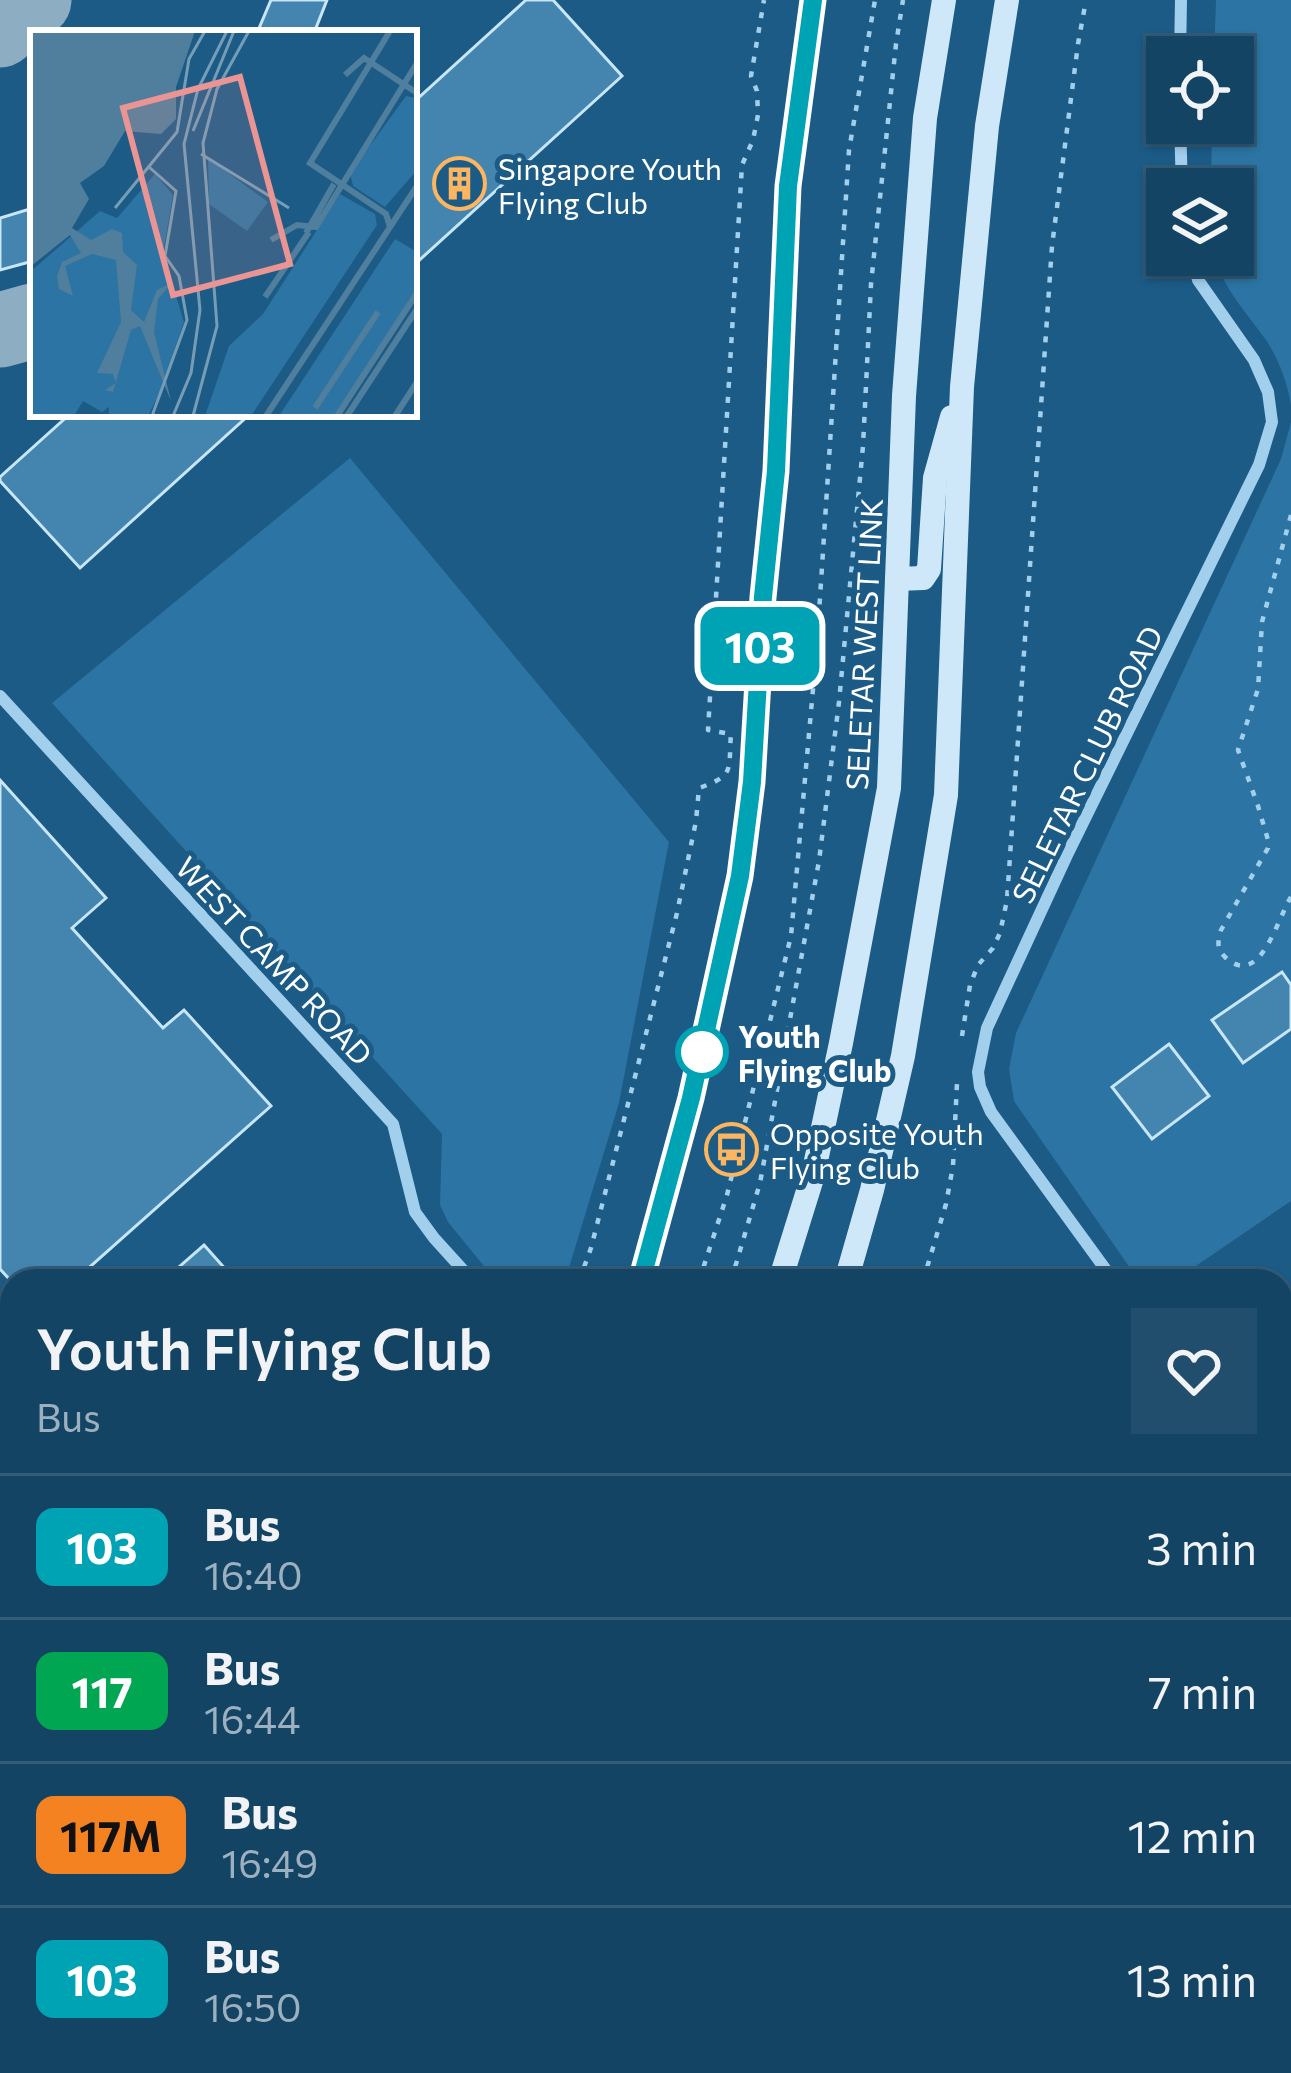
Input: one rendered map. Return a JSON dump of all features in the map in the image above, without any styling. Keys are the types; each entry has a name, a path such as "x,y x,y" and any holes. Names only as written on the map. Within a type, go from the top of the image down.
{"main road":[{"name":"SELETAR WEST LINK","path":"784,1269 813,1175 889,788 904,396 925,118 944,0"},
{"path":"849,1269 903,1056 946,795 962,387 988,126 1007,0"},
{"path":"897,579 923,578 929,569 935,478 962,387"}],"street":[{"path":"645,1269 691,1098 743,853 776,471 788,186 813,0"},
{"path":"1180,0 1180,36"},
{"name":"SELETAR CLUB ROAD","path":"1105,1269 991,1112 978,1072 987,1028 1259,465 1272,422 1268,392 1254,361 1197,276"},
{"name":"WEST CAMP ROAD","path":"0,696 393,1124 415,1212 462,1269"}],"path":[{"path":"583,1269 677,913 699,788 728,773 731,734 708,730 740,188 758,115 751,76 764,0"},
{"path":"703,1269 728,1195 791,936 817,644 849,149 875,0"},
{"path":"735,1269 760,1183 819,861 862,446 871,284 903,0"},
{"path":"961,1044 970,985 1000,933 1007,900 1052,246 1086,0"},
{"path":"1291,514 1262,622 1258,688 1238,750 1268,848 1221,930 1220,952 1242,965 1255,962 1291,897"},
{"path":"926,1269 949,1185 957,1082"}],"shaded area":[{"path":"1216,0 1291,0 1291,405 1275,355 1222,276 1254,276 1254,168 1211,168 1212,144 1254,144 1254,36 1215,36"},
{"path":"1291,422 1291,1201 1192,1269 1131,1269 1014,1101 1009,1069 1016,1033 1281,459"},
{"path":"350,458 669,842 619,1103 569,1269 486,1269 440,1205 442,1134 52,703"}],"building":[{"path":"271,0 327,0 315,30 258,30"},
{"name":"Singapore Youth Flying Club","path":"526,0 553,0 622,76 417,262 417,99"},
{"path":"30,209 30,262 0,270 0,218"},
{"path":"67,417 247,417 80,568 0,477"},
{"path":"0,780 106,898 72,928 163,1028 184,1010 271,1106 88,1269 0,1269"},
{"path":"1282,972 1291,985 1291,1029 1243,1063 1212,1020"},
{"path":"1169,1044 1209,1096 1152,1139 1112,1087"},
{"path":"204,1245 225,1269 177,1269"}],"taxiway":[{"path":"0,30 34,0"},
{"path":"0,330 30,322"}],"bus line":[{"name":"103","path":"645,1269 691,1098 740,876 752,782 776,471 788,186 813,0"}],"place":[{"name":"Singapore Youth Flying Club","path":"459,184"},
{"name":"Youth Flying Club","path":"702,1052"},
{"name":"Opposite Youth Flying Club","path":"731,1149"}]}
